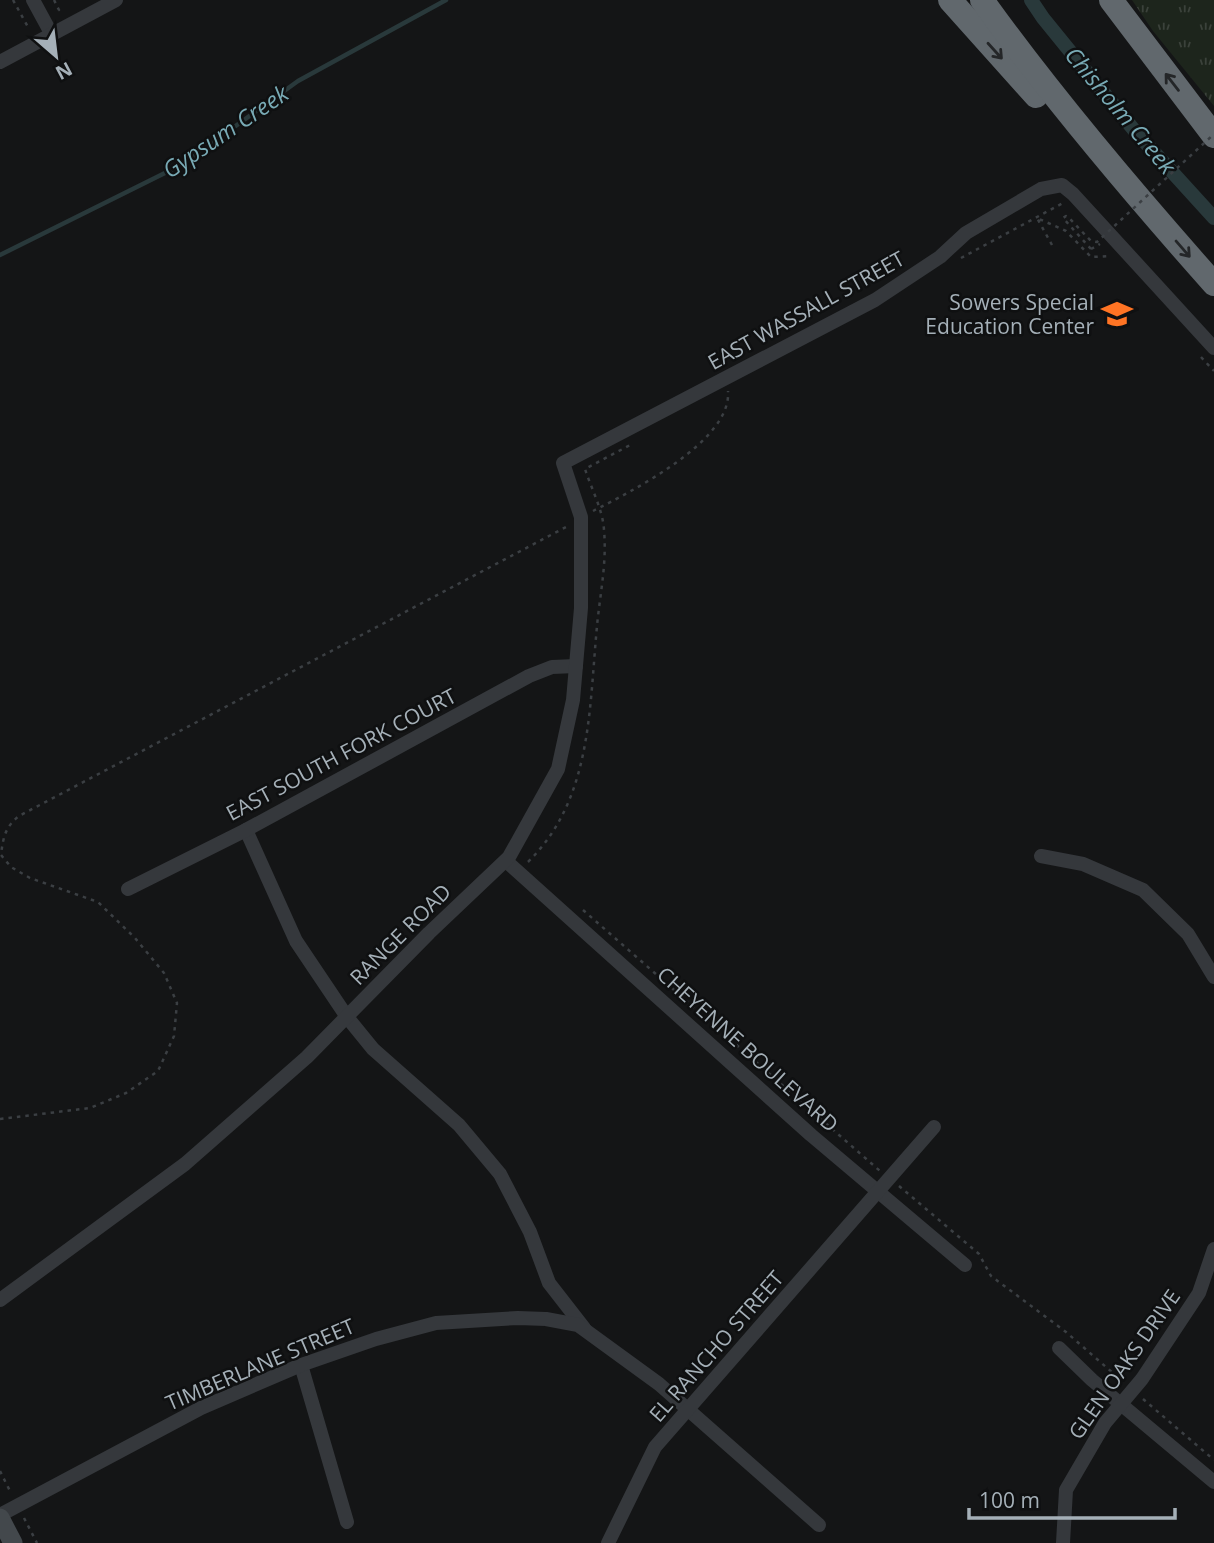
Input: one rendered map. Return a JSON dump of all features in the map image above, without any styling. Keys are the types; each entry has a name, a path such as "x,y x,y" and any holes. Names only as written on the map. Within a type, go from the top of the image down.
{"highway":[{"path":"950,0 1103,169 1151,214"},
{"path":"982,0 1016,48 1151,214 1214,284"},
{"path":"1111,0 1214,135"}],"main road":[{"path":"0,1517 13,1543"}],"street":[{"path":"33,0 52,34"},
{"path":"0,62 116,0"},
{"name":"EAST WASSALL STREET","path":"563,463 728,387 875,300 940,257 966,233 1041,188 1062,185 1073,194 1214,348"},
{"name":"RANGE ROAD","path":"0,1300 186,1164 307,1057 429,933 506,861 558,769 573,700 581,608 581,517 563,463"},
{"name":"EAST SOUTH FORK COURT","path":"128,889 246,830 529,677 552,667 576,666"},
{"path":"246,830 296,941 346,1017 373,1049 459,1125 500,1174 530,1232 549,1283 587,1332"},
{"path":"1041,856 1083,864 1143,890 1188,934 1214,976"},
{"name":"CHEYENNE BOULEVARD","path":"506,861 811,1135 965,1265"},
{"name":"EL RANCHO STREET","path":"608,1543 655,1447 934,1127"},
{"name":"GLEN OAKS DRIVE","path":"1063,1543 1066,1490 1105,1423 1133,1390 1199,1293 1214,1250"},
{"name":"TIMBERLANE STREET","path":"0,1517 201,1408 301,1365 376,1339 436,1323 490,1318 546,1319 578,1325 659,1384 819,1525"},
{"path":"1059,1348 1214,1482"},
{"path":"301,1365 347,1522"}],"path":[{"path":"54,0 59,10"},
{"path":"1096,237 1102,243 1091,249 1063,218 1066,216 1091,241 1097,242 1214,135"},
{"path":"953,262 1065,202"},
{"path":"1037,218 1052,245"},
{"path":"1037,218 1066,231 1091,257 1111,256"},
{"path":"1197,352 1214,371"},
{"path":"717,399 728,387"},
{"path":"0,1119 90,1108 126,1093 158,1071 174,1035 177,1003 164,973 135,938 98,902 30,878 10,867 1,855 7,825 19,816 557,532 696,449 712,433 723,414 728,387"},
{"path":"527,862 559,824 582,769 605,571 604,528 585,469 633,444"},
{"path":"580,908 979,1254 991,1276 1066,1332 1214,1460"}],"green space":[{"path":"1132,0 1214,0 1214,106 1153,31"}],"waterway":[{"name":"Gypsum Creek","path":"0,255 183,164 298,81 446,0"},
{"name":"Chisholm Creek","path":"1031,0 1134,130 1214,218"}],"place":[{"name":"Sowers Special Education Center","path":"1117,314"}]}
